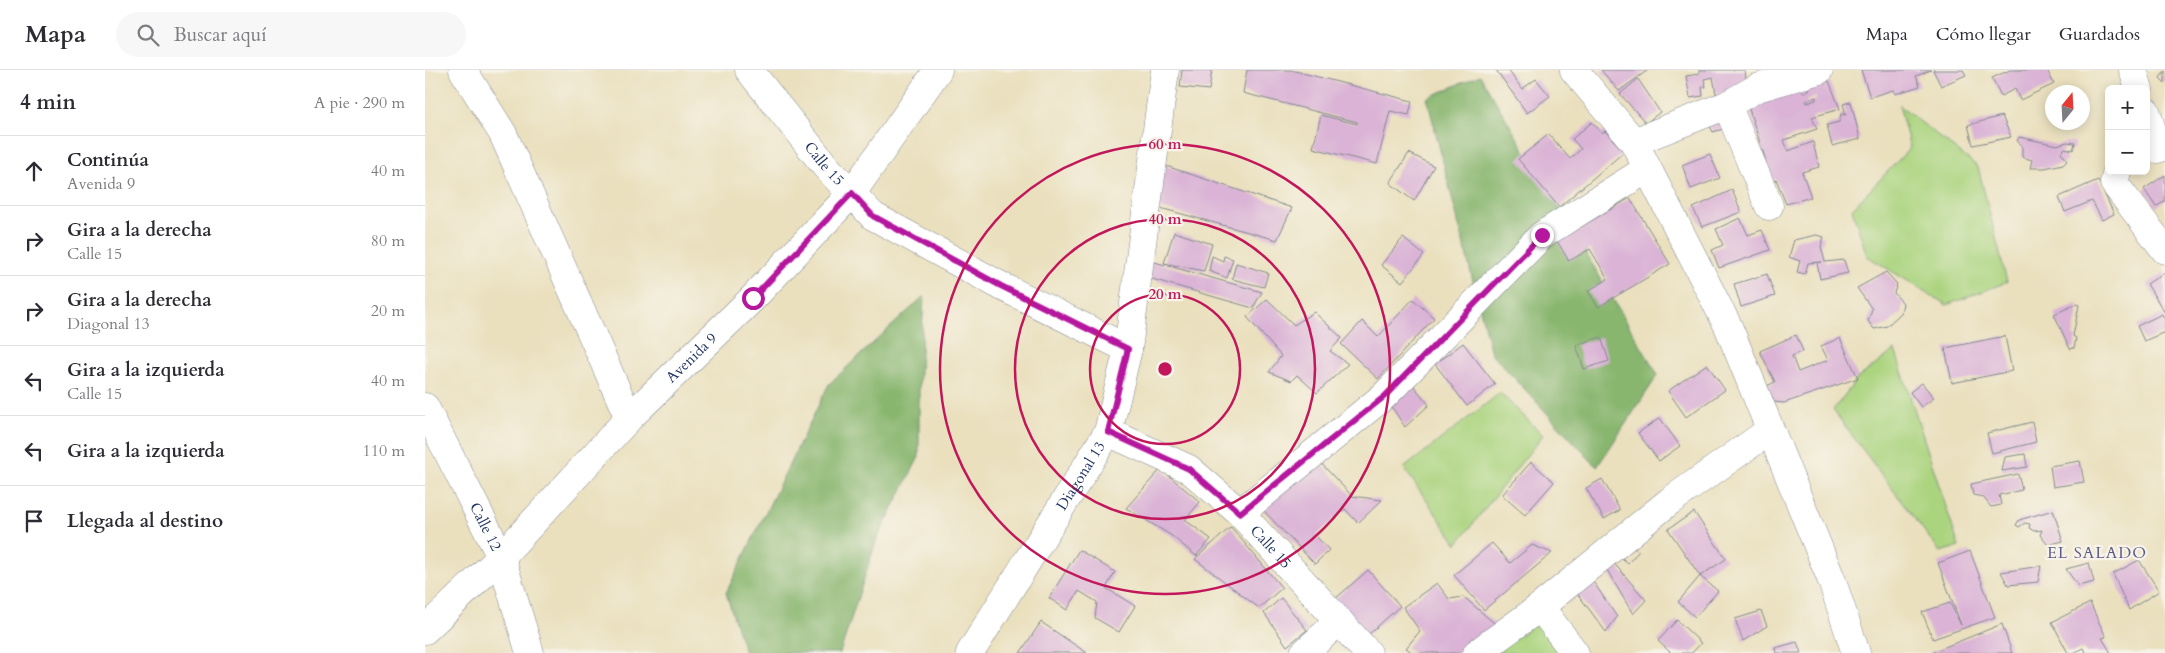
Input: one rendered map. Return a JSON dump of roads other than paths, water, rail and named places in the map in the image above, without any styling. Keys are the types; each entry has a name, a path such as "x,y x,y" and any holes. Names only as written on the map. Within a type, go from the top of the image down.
{"street":[{"path":"463,70 503,134 629,418"},
{"name":"Calle 15","path":"749,70 827,168 873,216 1001,286 1128,349"},
{"name":"Avenida 9","path":"425,630 501,557 629,418 753,298 852,193 938,70"},
{"name":"Diagonal 13","path":"970,653 1108,432 1128,349 1165,70"},
{"path":"1574,70 1634,142 1728,326 1769,431 1832,581 1856,653"},
{"path":"1634,142 1727,104 1755,79 1819,70"},
{"path":"2133,70 2138,85"},
{"path":"1727,104 1769,206"},
{"path":"2150,127 2156,150"},
{"path":"1240,513 1385,396 1542,235 1647,169"},
{"path":"2116,175 2113,183 2165,250"},
{"name":"Calle 12","path":"425,407 501,557 529,653"},
{"path":"1477,653 1540,607 1670,501 1769,431"},
{"name":"Calle 15","path":"1108,432 1189,469 1240,513 1368,653"},
{"path":"1540,607 1575,653"},
{"path":"1304,653 1339,621"}],"district":[{"name":"EL SALADO","path":"2097,553"}]}
